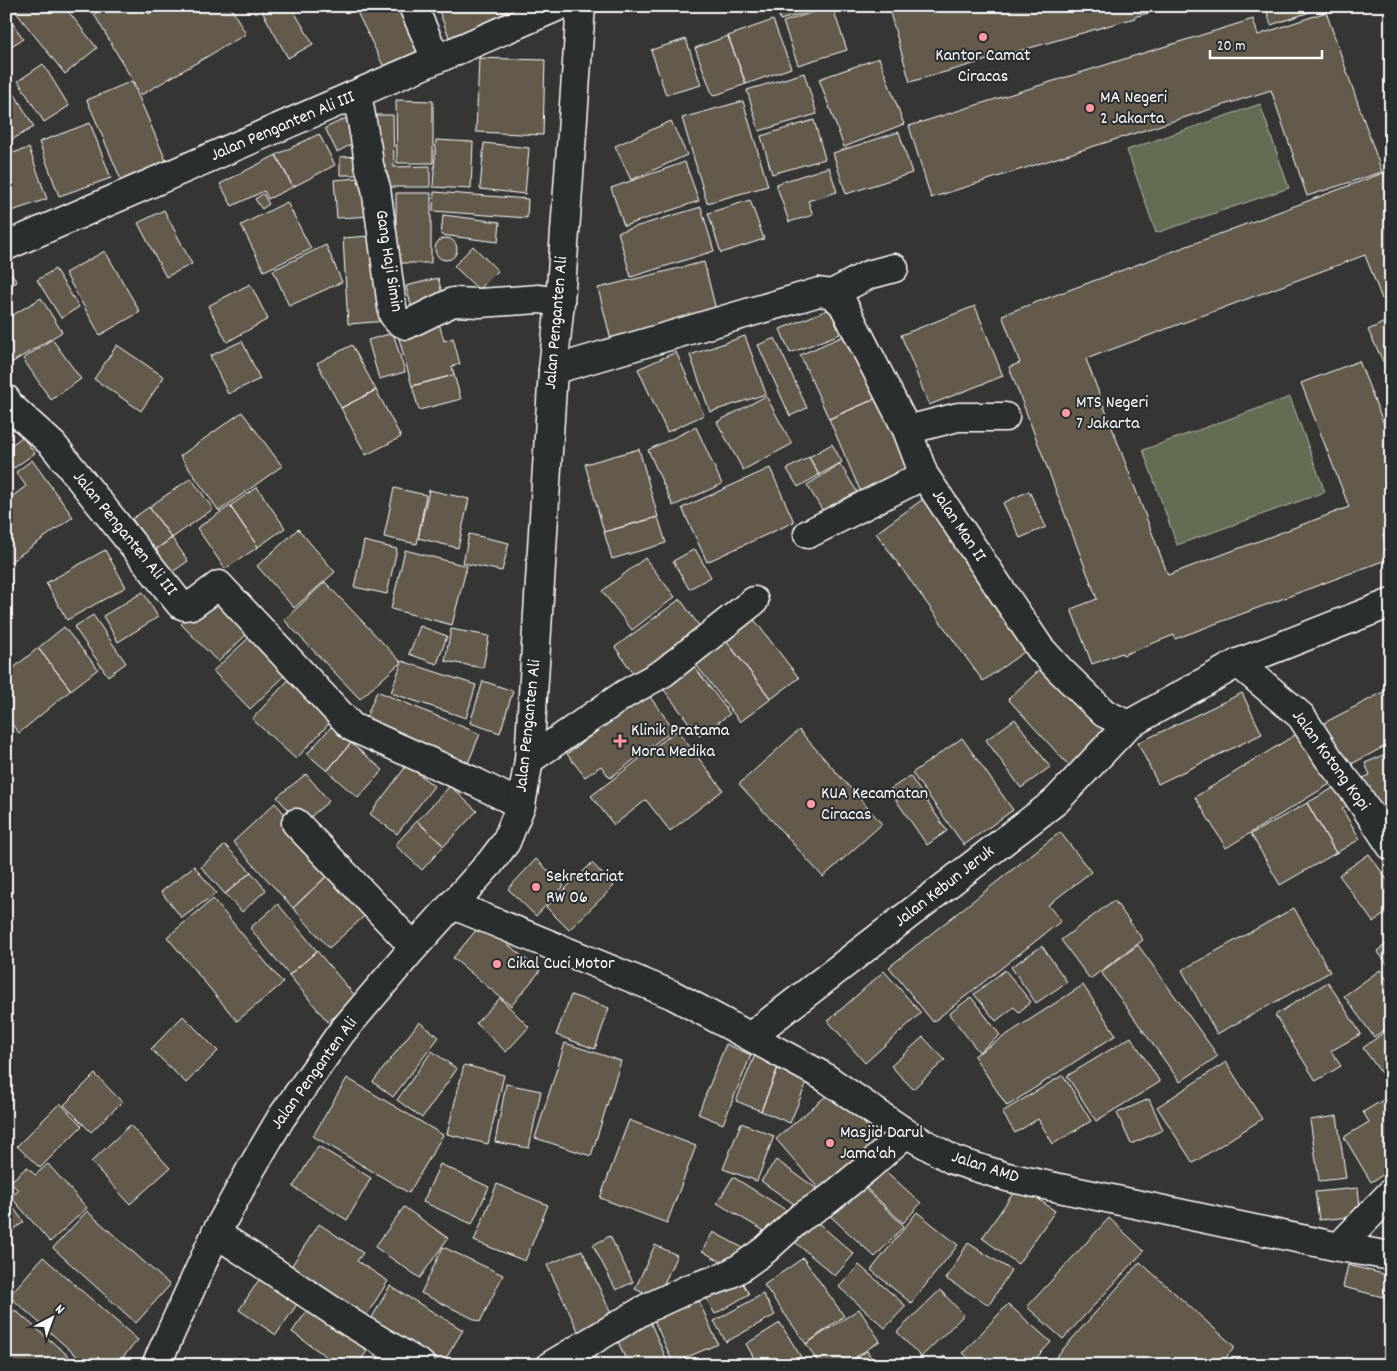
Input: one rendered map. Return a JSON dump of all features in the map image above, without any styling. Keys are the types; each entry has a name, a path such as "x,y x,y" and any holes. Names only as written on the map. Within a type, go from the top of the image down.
{"street":[{"path":"412,6 436,59"},
{"name":"Jalan Penganten Ali III","path":"6,246 559,6"},
{"name":"Jalan Penganten Ali","path":"156,1365 216,1234 281,1118 341,1033 414,947 490,864 506,842 521,805 529,760 553,370 560,302 581,6"},
{"name":"Gang Haji Simin","path":"357,94 369,165 376,188 393,314 398,321 406,325 453,302 480,303 539,299 560,302"},
{"path":"553,370 819,292 832,294 868,275 894,268"},
{"name":"Jalan Man II","path":"832,294 843,304 907,430 924,475 1040,648 1104,713 1128,726"},
{"name":"Jalan Penganten Ali III","path":"7,404 53,445 180,604 185,606 192,605 219,586 352,727 477,783 521,805"},
{"path":"907,430 958,417 1005,417"},
{"path":"808,534 924,475"},
{"path":"529,760 625,694 663,673 754,601"},
{"path":"1128,726 1238,663 1391,603"},
{"name":"Jalan Kotong Kopi","path":"1238,663 1301,716 1328,759 1355,792 1391,846"},
{"name":"Jalan Kebun Jeruk","path":"751,1036 1056,801 1128,726"},
{"path":"296,823 414,947"},
{"name":"Jalan AMD","path":"453,905 673,995 823,1076 906,1133 953,1160 1007,1177 1339,1247 1391,1256"},
{"path":"551,1365 647,1308 688,1289 724,1277 740,1268 765,1250 800,1218 835,1194 906,1133"},
{"path":"1339,1247 1391,1193"},
{"path":"216,1234 351,1323 420,1365"}],"green space":[{"path":"1260,104 1289,188 1156,233 1127,150"},
{"path":"1290,397 1325,492 1177,545 1143,450"}],"building":[{"path":"11,6 64,6 97,48 65,74"},
{"path":"108,6 144,6 149,14 162,6 230,6 246,34 141,95 94,14"},
{"path":"259,6 291,6 313,44 288,58"},
{"path":"354,6 401,6 423,50 385,69"},
{"path":"437,6 505,6 510,18 451,42"},
{"path":"777,6 830,6 780,20"},
{"path":"832,6 847,50 798,65 783,22"},
{"name":"Kantor Camat Ciracas","path":"888,6 1173,6 910,82"},
{"path":"1265,6 1328,6 1271,25"},
{"name":"MA Negeri 2 Jakarta","path":"1326,12 1382,172 1307,196 1271,90 931,198 909,126 1253,19 1258,35"},
{"path":"6,13 23,39 6,49"},
{"path":"773,20 791,68 746,84 728,36"},
{"path":"728,36 746,84 713,96 695,48"},
{"path":"686,39 701,85 666,95 651,50"},
{"path":"479,58 545,60 543,135 476,132"},
{"path":"879,58 904,124 844,147 819,79"},
{"path":"43,64 69,106 44,122 18,81"},
{"path":"804,73 817,114 759,131 747,90"},
{"path":"132,81 167,163 122,182 87,100"},
{"path":"6,82 34,127 6,143"},
{"path":"396,100 433,101 433,163 397,163"},
{"path":"743,101 768,186 707,203 682,118"},
{"path":"372,115 393,115 394,167 430,166 430,187 387,187 386,171 373,171"},
{"path":"347,118 358,141 337,152 325,128"},
{"path":"814,120 825,159 772,174 761,136"},
{"path":"671,121 687,155 631,180 615,146"},
{"path":"90,123 111,178 59,196 39,142"},
{"path":"899,132 912,173 846,194 833,153"},
{"path":"319,134 335,165 293,187 276,155"},
{"path":"436,140 473,142 471,189 433,187"},
{"path":"484,143 529,148 525,194 480,189"},
{"path":"29,148 47,199 9,212 6,204 6,155"},
{"path":"276,155 293,187 268,199 264,191 232,206 220,184"},
{"path":"359,156 359,175 340,175 340,157"},
{"path":"685,162 699,201 624,226 611,188"},
{"path":"829,167 837,192 808,201 813,215 789,222 776,184"},
{"name":"MTS Negeri 7 Jakarta","path":"1391,170 1391,296 1382,299 1365,255 1086,359 1168,575 1349,507 1301,383 1359,361 1391,442 1391,532 1383,535 1391,558 1175,639 1174,635 1123,655 1122,653 1092,664 1071,609 1097,599 1009,367 1020,363 1002,315"},
{"path":"370,177 373,216 337,218 334,180"},
{"path":"434,192 528,199 527,218 433,211"},
{"path":"396,193 431,193 431,263 396,263"},
{"path":"263,194 269,204 262,209 255,199"},
{"path":"750,200 764,239 721,253 708,213"},
{"path":"287,202 311,249 264,271 241,225"},
{"path":"701,207 714,251 631,277 618,232"},
{"path":"164,210 192,264 166,277 138,223"},
{"path":"443,215 500,222 498,242 441,235"},
{"path":"382,235 388,321 348,324 343,238"},
{"path":"446,238 454,241 457,249 454,257 446,260 438,257 435,249 438,241"},
{"path":"326,245 342,282 289,306 273,270"},
{"path":"473,246 498,271 479,290 454,266"},
{"path":"105,251 140,312 100,335 65,273"},
{"path":"704,262 718,318 612,344 598,288"},
{"path":"6,264 17,282 6,288"},
{"path":"55,269 79,307 61,318 37,280"},
{"path":"438,278 444,301 412,309 406,286"},
{"path":"250,284 268,319 227,342 208,306"},
{"path":"41,298 62,332 11,363 6,354 6,319"},
{"path":"975,306 1003,376 929,405 901,335"},
{"path":"830,309 840,334 790,353 780,329"},
{"path":"1391,319 1391,378 1368,330"},
{"path":"439,323 444,341 453,338 460,364 452,366 454,375 412,386 398,335"},
{"path":"393,333 405,372 379,379 368,340"},
{"path":"848,334 877,398 829,419 800,355"},
{"path":"745,336 766,394 710,412 690,355"},
{"path":"775,338 807,408 790,416 758,345"},
{"path":"52,339 81,379 51,400 23,359"},
{"path":"242,341 260,379 228,394 210,356"},
{"path":"117,345 164,377 141,411 94,379"},
{"path":"352,345 376,390 341,408 317,363"},
{"path":"676,352 704,415 667,432 638,369"},
{"path":"454,375 461,399 419,410 412,386"},
{"path":"376,390 401,437 366,455 341,408"},
{"path":"766,396 792,444 743,470 717,422"},
{"path":"877,398 910,474 862,495 829,419"},
{"path":"242,412 282,466 219,511 180,456"},
{"path":"696,427 722,484 673,506 648,450"},
{"path":"22,437 35,453 14,468 6,458 6,449"},
{"path":"832,444 842,462 819,475 809,457"},
{"path":"639,449 658,517 604,532 585,464"},
{"path":"809,457 819,475 798,487 787,469"},
{"path":"32,460 73,517 6,565 6,501 26,486 16,472"},
{"path":"840,464 861,498 827,518 807,485"},
{"path":"770,468 794,522 707,562 682,508"},
{"path":"191,478 213,509 172,538 149,507"},
{"path":"257,487 285,528 258,547 230,506"},
{"path":"394,488 426,495 417,544 384,537"},
{"path":"429,490 469,499 458,548 418,538"},
{"path":"1029,491 1046,527 1020,538 1003,503"},
{"path":"926,497 1034,645 983,681 876,533"},
{"path":"230,506 258,547 225,569 197,528"},
{"path":"149,507 172,538 155,550 132,519"},
{"path":"658,517 666,543 612,559 604,532"},
{"path":"298,529 335,572 294,608 257,566"},
{"path":"469,534 509,543 502,571 463,563"},
{"path":"172,538 188,561 171,573 155,550"},
{"path":"364,541 397,549 387,594 354,587"},
{"path":"695,549 711,577 689,589 673,561"},
{"path":"105,550 126,587 67,620 46,583"},
{"path":"405,550 467,566 452,625 391,609"},
{"path":"645,558 675,597 632,630 602,591"},
{"path":"325,582 401,662 360,699 284,620"},
{"path":"143,592 158,617 118,642 103,616"},
{"path":"211,595 248,633 218,662 181,624"},
{"path":"680,599 705,634 639,682 615,647"},
{"path":"749,613 799,678 771,699 721,634"},
{"path":"93,615 126,663 108,676 74,627"},
{"path":"420,626 447,636 437,664 409,654"},
{"path":"64,627 98,669 71,690 38,648"},
{"path":"451,629 489,636 483,668 445,661"},
{"path":"255,632 291,670 250,709 213,671"},
{"path":"721,634 771,699 740,722 691,658"},
{"path":"38,648 71,690 19,733 6,717 6,674"},
{"path":"402,661 476,685 466,718 391,693"},
{"path":"691,662 730,714 699,736 661,686"},
{"path":"1047,663 1111,732 1072,769 1008,699"},
{"path":"293,675 337,715 296,759 252,719"},
{"path":"483,681 513,691 500,733 470,723"},
{"path":"1391,688 1391,743 1344,768 1320,725"},
{"path":"377,691 480,734 466,768 363,725"},
{"name":"Klinik Pratama Mora Medika","path":"647,693 674,729 610,778 601,766 585,777 567,754"},
{"path":"1242,693 1262,734 1158,784 1138,743"},
{"path":"1015,719 1050,767 1021,788 986,740"},
{"path":"332,726 351,743 327,771 307,754"},
{"path":"677,730 723,790 670,831 646,800 614,825 591,796"},
{"name":"KUA Kecamatan Ciracas","path":"799,730 882,824 823,877 739,784"},
{"path":"1298,733 1330,784 1226,848 1195,797"},
{"path":"962,738 1013,810 964,845 912,773"},
{"path":"351,743 383,770 358,798 327,771"},
{"path":"1384,755 1391,767 1391,827 1385,830 1363,778 1370,775 1365,763"},
{"path":"407,765 434,786 397,834 370,814"},
{"path":"306,774 329,801 301,825 277,797"},
{"path":"910,776 947,831 927,845 889,790"},
{"path":"1342,783 1353,802 1342,809 1360,839 1336,853 1307,803"},
{"path":"450,786 477,811 444,846 417,821"},
{"path":"275,803 334,869 293,908 233,842"},
{"path":"1307,803 1336,853 1280,885 1251,834"},
{"path":"417,821 444,846 422,870 395,845"},
{"path":"1060,832 1091,872 1048,905 1061,921 933,1022 889,967"},
{"path":"225,845 251,872 225,894 201,867"},
{"path":"1369,854 1391,885 1391,910 1373,922 1339,875"},
{"name":"Sekretariat RW 06","path":"536,859 564,886 536,916 508,889"},
{"path":"592,863 614,886 569,930 546,907"},
{"path":"194,866 216,893 182,918 161,892"},
{"path":"334,869 371,910 329,948 293,908"},
{"path":"251,872 266,890 242,912 225,894"},
{"path":"213,899 283,983 237,1021 167,937"},
{"path":"1114,900 1143,940 1090,979 1061,940"},
{"path":"278,904 317,951 289,975 250,928"},
{"path":"1294,908 1330,972 1217,1034 1182,970"},
{"name":"Cikal Cuci Motor","path":"482,923 540,971 511,1006 453,958"},
{"path":"1391,940 1391,969 1377,951"},
{"path":"1138,945 1218,1056 1180,1082 1101,972"},
{"path":"1042,946 1067,982 1036,1003 1011,967"},
{"path":"317,951 357,998 328,1022 289,975"},
{"path":"1005,970 1031,1002 1019,1012 1014,1007 996,1021 974,994"},
{"path":"1380,970 1391,985 1391,1025 1374,1037 1344,996"},
{"path":"884,971 921,1013 865,1063 828,1021"},
{"path":"1328,982 1361,1034 1331,1051 1341,1066 1316,1081 1275,1015"},
{"path":"1083,985 1116,1035 1007,1106 974,1056"},
{"path":"571,995 609,1008 595,1049 556,1035"},
{"path":"971,997 1000,1035 979,1052 949,1014"},
{"path":"500,998 529,1027 506,1052 476,1023"},
{"path":"183,1016 218,1051 186,1083 151,1049"},
{"path":"419,1022 439,1037 393,1097 373,1082"},
{"path":"1391,1027 1391,1078 1387,1081 1363,1048"},
{"path":"923,1037 945,1060 913,1089 891,1066"},
{"path":"1131,1037 1160,1082 1096,1121 1067,1076"},
{"path":"565,1043 621,1061 591,1156 535,1138"},
{"path":"726,1044 751,1055 723,1124 698,1114"},
{"path":"432,1051 457,1069 422,1118 397,1100"},
{"path":"755,1055 779,1065 761,1111 736,1101"},
{"path":"1226,1062 1262,1119 1193,1163 1157,1107"},
{"path":"464,1065 504,1075 488,1144 447,1134"},
{"path":"779,1065 809,1077 790,1123 761,1111"},
{"path":"95,1074 122,1102 91,1132 64,1105"},
{"path":"1063,1075 1091,1121 1053,1144 1038,1119 1015,1133 1002,1112"},
{"path":"347,1078 443,1135 409,1193 313,1136"},
{"path":"506,1084 541,1091 529,1148 495,1142"},
{"name":"Masjid Darul Jama'ah","path":"834,1089 885,1147 826,1197 776,1139"},
{"path":"1388,1097 1391,1101 1391,1170 1371,1182 1344,1137 1369,1122 1363,1112"},
{"path":"1149,1099 1163,1130 1131,1144 1117,1113"},
{"path":"60,1103 82,1126 40,1168 17,1146"},
{"path":"1337,1116 1346,1178 1319,1181 1310,1120"},
{"path":"629,1120 696,1146 667,1223 600,1198"},
{"path":"741,1123 774,1136 757,1181 723,1169"},
{"path":"130,1125 170,1168 130,1204 91,1162"},
{"path":"318,1146 371,1178 347,1220 293,1187"},
{"path":"776,1160 816,1188 801,1209 761,1181"},
{"path":"48,1164 87,1208 50,1242 11,1197 18,1190 10,1182 27,1167 35,1175"},
{"path":"440,1164 489,1187 472,1224 423,1202"},
{"path":"880,1166 921,1203 903,1223 863,1185"},
{"path":"733,1177 786,1210 771,1235 717,1203"},
{"path":"859,1183 904,1226 875,1257 829,1215"},
{"path":"497,1184 548,1205 525,1261 474,1241"},
{"path":"1019,1185 1055,1211 1018,1264 982,1238"},
{"path":"1358,1188 1361,1216 1319,1220 1315,1192"},
{"path":"6,1198 24,1222 6,1235"},
{"path":"404,1207 448,1238 420,1278 375,1247"},
{"path":"87,1211 170,1285 136,1323 53,1248"},
{"path":"917,1212 958,1245 911,1303 871,1270"},
{"path":"809,1215 854,1254 835,1276 789,1237"},
{"path":"1109,1218 1144,1251 1063,1339 1027,1307"},
{"path":"319,1224 363,1253 357,1261 388,1281 366,1316 336,1297 286,1274"},
{"path":"713,1232 745,1249 734,1269 702,1251"},
{"path":"610,1236 633,1282 616,1290 593,1245"},
{"path":"968,1243 1011,1270 989,1305 946,1279"},
{"path":"655,1245 677,1255 657,1299 635,1289"},
{"path":"443,1247 503,1275 480,1322 421,1293"},
{"path":"582,1250 613,1318 579,1333 547,1265"},
{"path":"43,1257 138,1340 116,1365 87,1365 9,1296"},
{"path":"803,1258 844,1316 806,1344 764,1285"},
{"path":"1140,1262 1235,1347 1219,1365 1049,1365"},
{"path":"859,1265 906,1306 885,1328 839,1287"},
{"path":"1348,1265 1391,1276 1391,1299 1343,1287"},
{"path":"265,1271 302,1297 276,1335 239,1310"},
{"path":"738,1275 749,1294 715,1314 704,1295"},
{"path":"390,1286 463,1330 442,1365 428,1365 366,1328"},
{"path":"940,1290 964,1315 921,1357 897,1332"},
{"path":"695,1292 718,1344 673,1363 650,1311"},
{"path":"763,1294 775,1315 726,1342 714,1321"},
{"path":"1008,1304 1051,1342 1030,1365 976,1365 963,1353"},
{"path":"311,1305 370,1347 357,1365 338,1365 292,1332"},
{"path":"859,1309 880,1341 844,1365 820,1365 806,1344"},
{"path":"15,1310 79,1365 6,1365 6,1320"},
{"path":"648,1317 669,1365 628,1365 614,1332"},
{"path":"780,1323 806,1365 758,1365 746,1344"},
{"path":"867,1351 876,1365 845,1365"},
{"path":"944,1356 955,1365 937,1365"},
{"path":"753,1360 755,1365 744,1365"}],"place":[{"name":"Kantor Camat Ciracas","path":"983,37"},
{"name":"MA Negeri 2 Jakarta","path":"1090,108"},
{"name":"MTS Negeri 7 Jakarta","path":"1066,413"},
{"name":"Klinik Pratama Mora Medika","path":"620,741"},
{"name":"KUA Kecamatan Ciracas","path":"811,804"},
{"name":"Sekretariat RW 06","path":"536,887"},
{"name":"Cikal Cuci Motor","path":"497,964"},
{"name":"Masjid Darul Jama'ah","path":"830,1143"}]}
